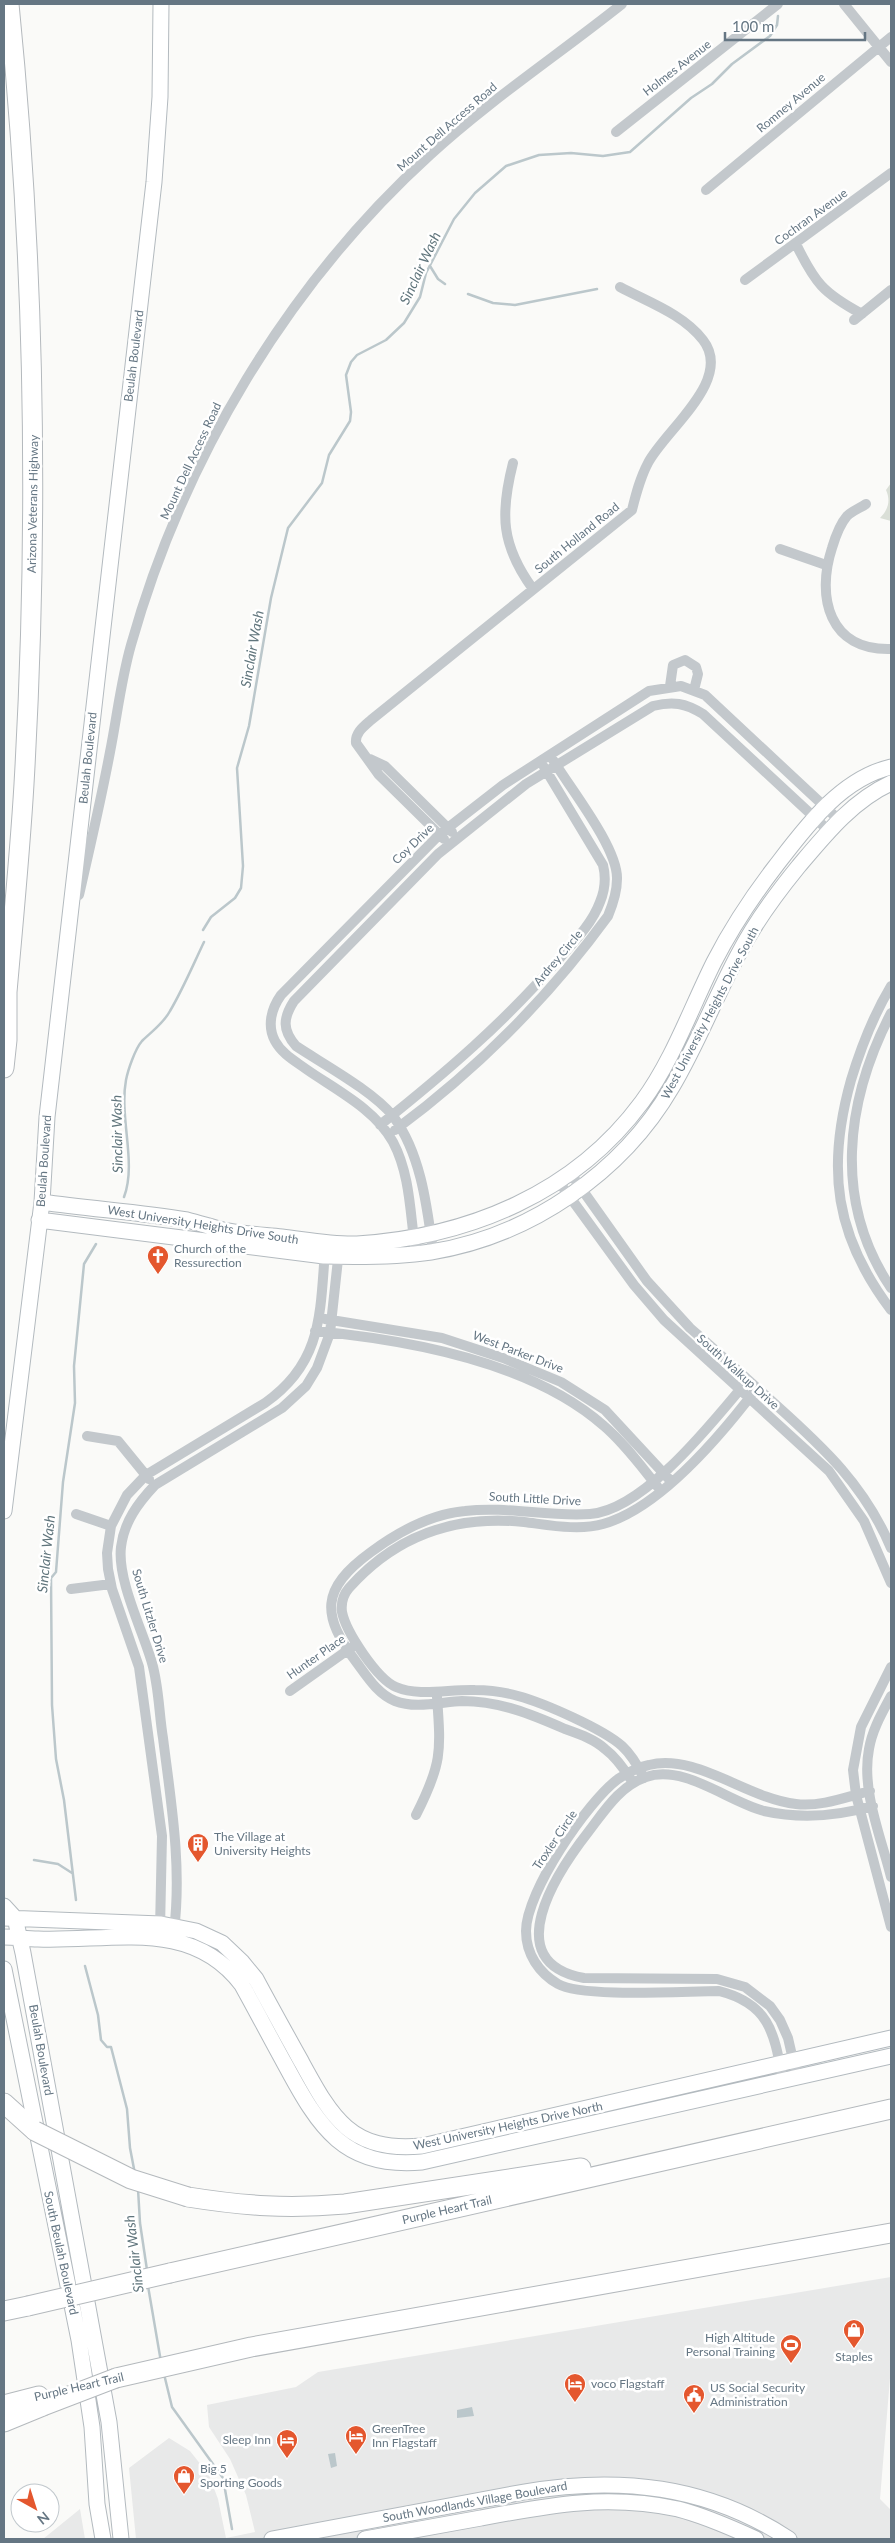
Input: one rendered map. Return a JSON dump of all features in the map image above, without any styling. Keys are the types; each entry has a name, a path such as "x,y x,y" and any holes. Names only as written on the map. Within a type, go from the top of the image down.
{"highway":[{"name":"Arizona Veterans Highway","path":"4,1068 7,1040 5,998 24,783 34,514 27,211 9,4"},
{"path":"4,2103 35,2131"},
{"name":"Purple Heart Trail","path":"4,2311 891,2109"},
{"path":"4,2116 131,2180 188,2197 259,2207 345,2204 743,2144"},
{"name":"Purple Heart Trail","path":"4,2405 42,2401 116,2378 189,2360 304,2337 891,2233"},
{"path":"4,2422 42,2401"}],"street":[{"name":"Beulah Boulevard","path":"4,1511 40,1220 47,1117 154,182 160,97 161,4"},
{"name":"Mount Dell Access Road","path":"67,942 96,828 130,648 164,549 219,425 257,361 284,322 334,257 380,204 450,138 506,92 562,52 622,4"},
{"name":"Holmes Avenue","path":"616,132 778,4"},
{"path":"844,4 891,62"},
{"name":"Romney Avenue","path":"706,190 891,37"},
{"name":"Cochran Avenue","path":"745,280 891,173"},
{"path":"796,244 818,285 858,317 891,290"},
{"name":"South Holland Road","path":"453,842 444,831 379,775 369,758 356,743 356,738 361,729 632,510 640,480 648,461 708,382 711,364 709,351 703,340 662,308 620,287"},
{"path":"512,462 506,490 504,517 508,539 517,564 533,590"},
{"path":"866,504 847,517 835,538 826,565 824,588 826,602 835,623 843,633 875,650 891,649"},
{"path":"780,549 826,565"},
{"path":"670,686 670,672 673,665 685,660 696,667 698,674 694,690"},
{"name":"Coy Drive","path":"273,1036 271,1031 272,1011 280,995 444,831 503,785 640,696 670,686 694,690 714,702 834,826"},
{"name":"Coy Drive","path":"285,1030 288,1010 294,1000 453,842 496,807 557,765 653,706 670,701 679,702 695,709 717,725 834,826"},
{"name":"Ardrey Circle","path":"388,1135 467,1071 516,1024 551,986 608,916 614,901 618,879 614,858 550,754"},
{"name":"Ardrey Circle","path":"380,1125 445,1072 512,1012 576,939 601,900 605,875 603,865 540,760"},
{"name":"West University Heights Drive South","path":"40,1220 332,1250 358,1244 451,1230 510,1209 565,1178 613,1136 644,1099 660,1074 714,961 737,921 768,876 821,813 850,785 891,767"},
{"name":"West University Heights Drive South","path":"42,1202 189,1221 225,1230 369,1258 433,1251 501,1233 536,1216 575,1192 625,1150 663,1101 738,954 786,881 834,826 868,796 891,783"},
{"path":"891,986 863,1041 844,1106 836,1164 841,1206 854,1248 866,1272 891,1310"},
{"path":"891,1013 871,1059 856,1112 851,1154 855,1203 862,1231 881,1272 891,1288"},
{"path":"416,1254 406,1178 400,1159 388,1135 366,1111 288,1057 273,1036 285,1030 296,1046 380,1103 392,1116 412,1150 431,1234 433,1251"},
{"name":"South Walkup Drive","path":"565,1178 634,1285 659,1314 818,1460 840,1484 868,1529 891,1583"},
{"name":"South Walkup Drive","path":"565,1178 647,1281 690,1328 822,1446 844,1470 875,1514 891,1548"},
{"path":"841,1206 855,1203"},
{"name":"South Litzler Drive","path":"167,1933 162,1836 142,1684 139,1667 111,1584 107,1552 111,1526 127,1495 146,1475 281,1392 301,1370 307,1359 315,1331 332,1250"},
{"name":"South Litzler Drive","path":"167,1933 176,1834 152,1664 122,1575 120,1548 131,1515 142,1498 155,1485 294,1400 306,1386 317,1368 330,1333 332,1320 332,1250"},
{"name":"West Parker Drive","path":"318,1318 442,1338 503,1358 561,1382 605,1410 672,1482"},
{"name":"West Parker Drive","path":"315,1331 445,1350 556,1392 605,1426 661,1491"},
{"name":"South Little Drive","path":"633,1783 619,1762 592,1740 518,1710 493,1703 438,1702 414,1704 398,1702 388,1697 367,1677 348,1651 331,1619 333,1596 339,1581 370,1552 414,1525 460,1511 488,1508 593,1514 615,1507 664,1472 748,1380"},
{"name":"South Little Drive","path":"644,1778 623,1747 600,1731 518,1696 474,1690 408,1690 394,1686 383,1677 357,1644 342,1612 343,1599 348,1590 362,1576 403,1544 448,1526 478,1520 498,1519 567,1526 603,1524 622,1516 661,1491 687,1468 757,1388"},
{"path":"87,1436 118,1441 155,1485"},
{"path":"76,1514 111,1526"},
{"path":"71,1589 111,1584"},
{"name":"Hunter Place","path":"290,1691 357,1644"},
{"path":"891,1667 865,1716 858,1738 853,1770 856,1795 891,1928"},
{"path":"416,1815 439,1761 441,1742 437,1691"},
{"path":"891,1696 870,1742 868,1760 870,1791 891,1877"},
{"name":"Troxler Circle","path":"787,2063 769,2024 749,2003 735,1995 719,1991 592,1991 568,1988 550,1979 533,1959 527,1942 526,1923 546,1872 565,1842 611,1785 639,1768 671,1762 707,1772 762,1797 796,1804 819,1804 870,1791"},
{"name":"Troxler Circle","path":"790,2078 780,2020 770,2006 745,1986 716,1979 584,1978 557,1970 544,1955 539,1934 540,1921 560,1872 610,1804 623,1790 644,1778 659,1774 679,1776 754,1807 777,1813 819,1816 860,1810 873,1806"},
{"name":"Beulah Boulevard","path":"4,1906 20,1938 67,2199"},
{"name":"West University Heights Drive North","path":"9,1918 167,1933 215,1957 229,1968 242,1985 320,2123 350,2149 381,2161 422,2162 891,2056"},
{"name":"West University Heights Drive North","path":"4,1937 39,1939 196,1931 222,1943 242,1962 256,1980 332,2114 361,2138 380,2145 402,2148 422,2146 891,2038"},
{"name":"South Beulah Boulevard","path":"4,1969 79,2340 92,2427 97,2504 103,2539"},
{"name":"South Beulah Boulevard","path":"67,2199 109,2422 121,2539"},
{"path":"604,2501 605,2483"},
{"name":"South Woodlands Village Boulevard","path":"272,2539 548,2488 605,2483 660,2488 702,2498 740,2512 789,2539"},
{"name":"South Woodlands Village Boulevard","path":"365,2539 557,2503 604,2501 646,2504 678,2510 709,2519 756,2539"},
{"path":"411,2513 414,2530"}],"shaded area":[{"path":"891,483 891,521 880,518 888,505 886,490"},
{"path":"891,2277 891,2366 880,2499 891,2510 891,2539 136,2539 129,2468 169,2438 190,2451 209,2475 218,2499 226,2538 255,2532 246,2495 230,2459 209,2427 207,2405 296,2387 318,2372"},
{"path":"472,2407 474,2416 457,2418 457,2410"},
{"path":"335,2453 337,2466 331,2468 328,2454"},
{"path":"80,2509 85,2539 43,2539 50,2533 60,2533 60,2525"}],"waterway":[{"name":"Sinclair Wash","path":"203,930 211,917 235,898 241,888 243,866 237,768 249,726 271,598 288,528 322,483 329,455 350,421 351,412 346,375 351,362 357,355 386,340 404,323 420,297 426,273 454,219 475,193 506,166 539,155 571,153 603,156 630,152 691,98 712,84 732,64 770,36 777,25 778,16"},
{"path":"430,266 438,279 445,284"},
{"path":"468,294 493,303 515,305 597,289"},
{"name":"Sinclair Wash","path":"124,1197 128,1184 129,1170 124,1095 128,1071 139,1045 161,1024 170,1011 184,986 204,942"},
{"name":"Sinclair Wash","path":"76,1900 64,1800 56,1759 52,1705 51,1578 56,1572 63,1482 75,1403 74,1366 84,1264 96,1244"},
{"path":"34,1860 58,1864 72,1873"},
{"name":"Sinclair Wash","path":"85,1966 98,2015 101,2040 107,2047 111,2047 127,2109 130,2148 135,2174"},
{"name":"Sinclair Wash","path":"138,2189 140,2223 147,2270"},
{"name":"Sinclair Wash","path":"148,2286 161,2362"},
{"name":"Sinclair Wash","path":"164,2374 172,2407 223,2478 232,2529"}],"place":[{"name":"Church of the Ressurection","path":"158,1275"},
{"name":"The Village at University Heights","path":"198,1863"},
{"name":"Staples","path":"854,2349"},
{"name":"High Altitude Personal Training","path":"791,2364"},
{"name":"voco Flagstaff","path":"575,2403"},
{"name":"US Social Security Administration","path":"694,2414"},
{"name":"GreenTree Inn Flagstaff","path":"356,2455"},
{"name":"Sleep Inn","path":"287,2459"},
{"name":"Big 5 Sporting Goods","path":"184,2495"}]}
